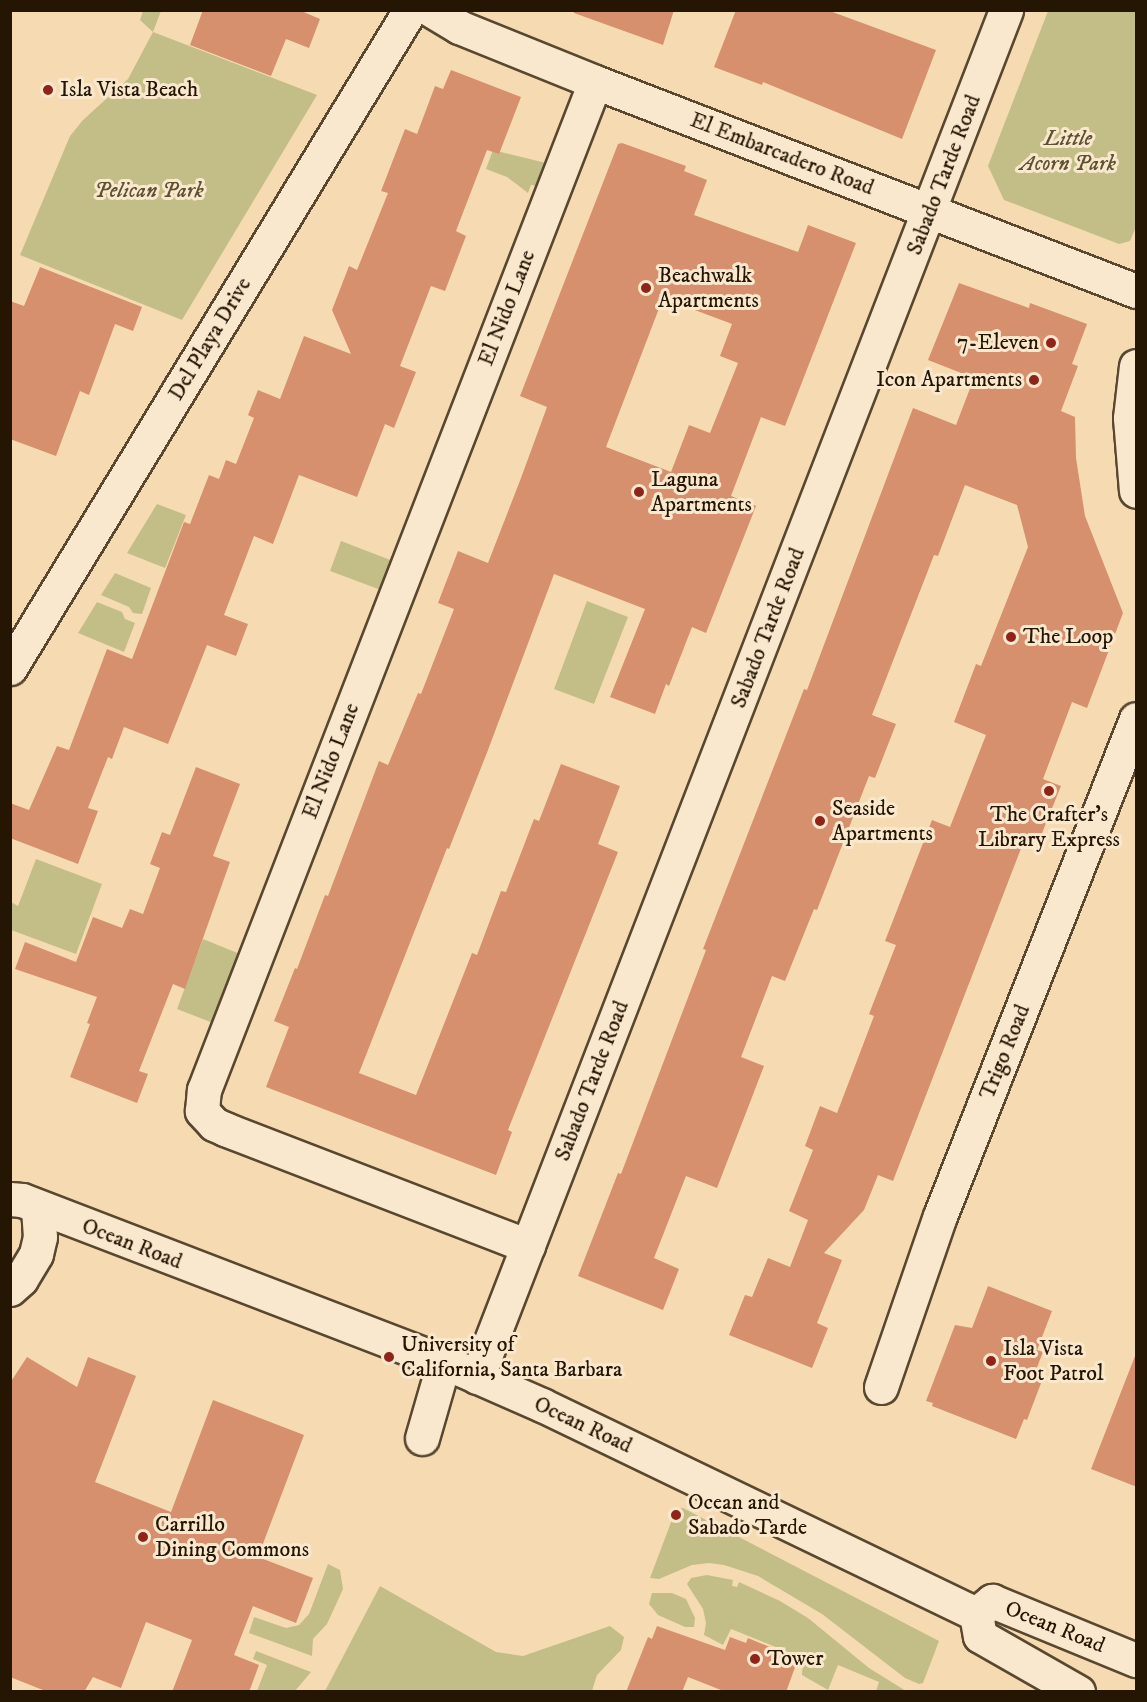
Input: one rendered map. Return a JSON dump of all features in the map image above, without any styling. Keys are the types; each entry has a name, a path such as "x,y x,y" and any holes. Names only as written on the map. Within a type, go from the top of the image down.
{"street":[{"name":"Del Playa Drive","path":"10,668 410,10"},
{"name":"El Embarcadero Road","path":"431,10 459,27 1137,291"},
{"name":"Sabado Tarde Road","path":"477,1377 931,210 1006,10"},
{"name":"El Nido Lane","path":"528,1246 225,1129 214,1124 202,1111 204,1090 595,81"},
{"path":"1137,366 1130,418 1137,491"},
{"name":"Trigo Road","path":"881,1387 940,1216 1137,719"},
{"path":"10,1289 21,1279 36,1254 40,1237 24,1203"},
{"name":"Ocean Road","path":"24,1203 444,1362 553,1410 976,1614"},
{"path":"422,1438 444,1362"},
{"name":"Ocean Road","path":"976,1614 992,1601 1137,1660"},
{"name":"Ocean Road","path":"976,1614 980,1636 1078,1692"}],"green space":[{"path":"143,11 161,11 153,32 140,20"},
{"name":"Little Acorn Park","path":"1048,11 1136,11 1136,227 1130,241 1119,244 1004,200 988,166"},
{"name":"Pelican Park","path":"153,32 317,95 182,320 20,255 70,136 83,120 128,79"},
{"path":"493,150 546,163 537,186 531,185 528,193 507,177 486,169"},
{"path":"157,504 186,515 165,568 127,553"},
{"path":"341,541 393,561 381,590 330,571"},
{"path":"115,573 151,588 142,614 133,613 129,607 101,595"},
{"path":"587,601 628,617 594,704 554,689"},
{"path":"97,602 122,612 125,619 135,623 124,652 78,633"},
{"path":"36,859 102,884 76,954 11,930 11,902 18,906"},
{"path":"203,939 240,954 213,1023 177,1009"},
{"path":"683,1508 939,1641 923,1683 919,1684 905,1678 822,1614 758,1576 724,1565 709,1563 692,1565 659,1579 650,1578 676,1509"},
{"path":"328,1564 340,1570 343,1589 327,1624 313,1639 312,1656 249,1633 254,1617 286,1628 299,1625 309,1614"},
{"path":"707,1575 733,1580 732,1586 737,1587 739,1582 780,1601 808,1618 869,1668 906,1691 876,1691 879,1682 838,1665 828,1690 802,1675 803,1658 731,1629 723,1645 704,1635 706,1623 703,1609 687,1584 691,1578"},
{"path":"380,1586 496,1652 523,1656 610,1626 624,1637 621,1650 597,1675 592,1691 325,1691"},
{"path":"652,1593 672,1593 686,1599 695,1618 694,1627 685,1627 658,1615 649,1604"},
{"path":"256,1651 311,1672 295,1691 257,1691 267,1665 253,1659"}],"building":[{"path":"203,10 299,10 320,19 309,48 286,39 271,76 190,45"},
{"path":"574,10 674,10 663,45 574,13"},
{"path":"736,10 827,10 936,50 902,139 763,82 762,85 714,67"},
{"path":"451,70 521,97 499,154 487,150 456,231 466,236 445,291 431,286 400,366 416,372 394,428 385,424 357,497 299,475 273,544 254,536 224,615 248,624 236,656 207,645 168,744 124,727 112,759 108,757 88,808 98,811 78,864 10,838 10,803 29,810 57,746 69,750 107,649 132,659 184,522 190,524 209,475 219,479 226,460 236,464 254,418 248,415 258,390 280,399 304,336 351,354 332,310 349,266 357,270 388,193 381,191 405,129 417,134 435,86 443,89"},
{"path":"622,143 686,166 684,171 707,180 694,215 798,252 808,225 856,243 785,426 761,417 731,496 756,506 706,633 692,627 669,686 666,684 655,714 610,697 645,609 554,574 488,750 359,1073 416,1095 472,953 477,955 501,891 506,892 534,819 539,821 561,764 620,786 598,844 618,852 508,1130 512,1132 496,1175 266,1087 289,1027 274,1021 295,968 297,969 325,895 328,896 379,761 388,765 418,693 421,694 454,609 438,603 458,551 488,563 521,478 547,407 520,396 618,144","holes":["663,298 732,324 720,356 738,363 710,433 689,425 671,472 606,447"]},
{"path":"40,267 142,307 133,331 115,324 89,395 80,391 56,456 10,439 10,301 24,306"},
{"path":"959,283 1029,308 1030,303 1087,324 1072,364 1078,366 1061,411 1075,417 1076,458 1085,516 1123,613 1087,708 1072,702 1043,779 1061,786 1038,843 1025,838 893,1181 878,1175 864,1210 824,1253 842,1260 817,1323 828,1328 812,1368 729,1335 745,1295 752,1297 768,1258 790,1267 808,1220 789,1211 813,1150 805,1146 820,1106 837,1113 874,1016 869,1014 896,945 885,941 932,820 950,827 986,735 954,722 976,664 981,666 1028,547 1017,505 965,485 938,556 934,555 872,715 896,724 875,778 869,776 817,910 814,909 785,981 772,976 741,1057 764,1066 717,1188 686,1176 654,1258 679,1269 663,1310 578,1276 618,1173 621,1174 706,950 703,949 804,689 807,690 913,408 956,425 974,378 928,360"},
{"path":"196,767 240,784 213,856 230,862 185,989 173,984 139,1071 148,1074 137,1103 70,1077 90,1024 87,1023 97,997 15,969 25,942 76,962 93,917 122,928 130,909 143,914 160,868 150,864 162,832 170,835"},
{"name":"Isla Vista Foot Patrol","path":"988,1286 1052,1311 1037,1350 1043,1352 1034,1375 1043,1378 1027,1420 1024,1419 1016,1439 932,1406 933,1403 926,1401 955,1325 972,1328"},
{"path":"1135,1356 1137,1356 1137,1487 1091,1469"},
{"name":"Carrillo Dining Commons","path":"27,1357 77,1387 88,1357 136,1376 95,1482 171,1512 213,1400 304,1435 258,1557 313,1578 296,1623 253,1606 234,1655 259,1665 249,1692 172,1692 192,1640 146,1622 121,1688 93,1677 84,1692 48,1692 10,1677 10,1383"},
{"name":"Tower","path":"657,1626 725,1650 730,1637 746,1643 748,1638 784,1653 782,1656 797,1662 786,1692 726,1692 688,1677 682,1692 626,1692 648,1637 652,1639"}],"place":[{"name":"Isla Vista Beach","path":"48,90"},
{"name":"Beachwalk Apartments","path":"646,288"},
{"name":"7-Eleven","path":"1051,343"},
{"name":"Icon Apartments","path":"1034,380"},
{"name":"Laguna Apartments","path":"639,492"},
{"name":"The Loop","path":"1011,637"},
{"name":"The Crafter's Library Express","path":"1049,791"},
{"name":"Seaside Apartments","path":"820,821"},
{"name":"University of California, Santa Barbara","path":"389,1357"},
{"name":"Isla Vista Foot Patrol","path":"991,1361"},
{"name":"Ocean and Sabado Tarde","path":"676,1515"},
{"name":"Carrillo Dining Commons","path":"143,1537"},
{"name":"Tower","path":"755,1659"}]}
